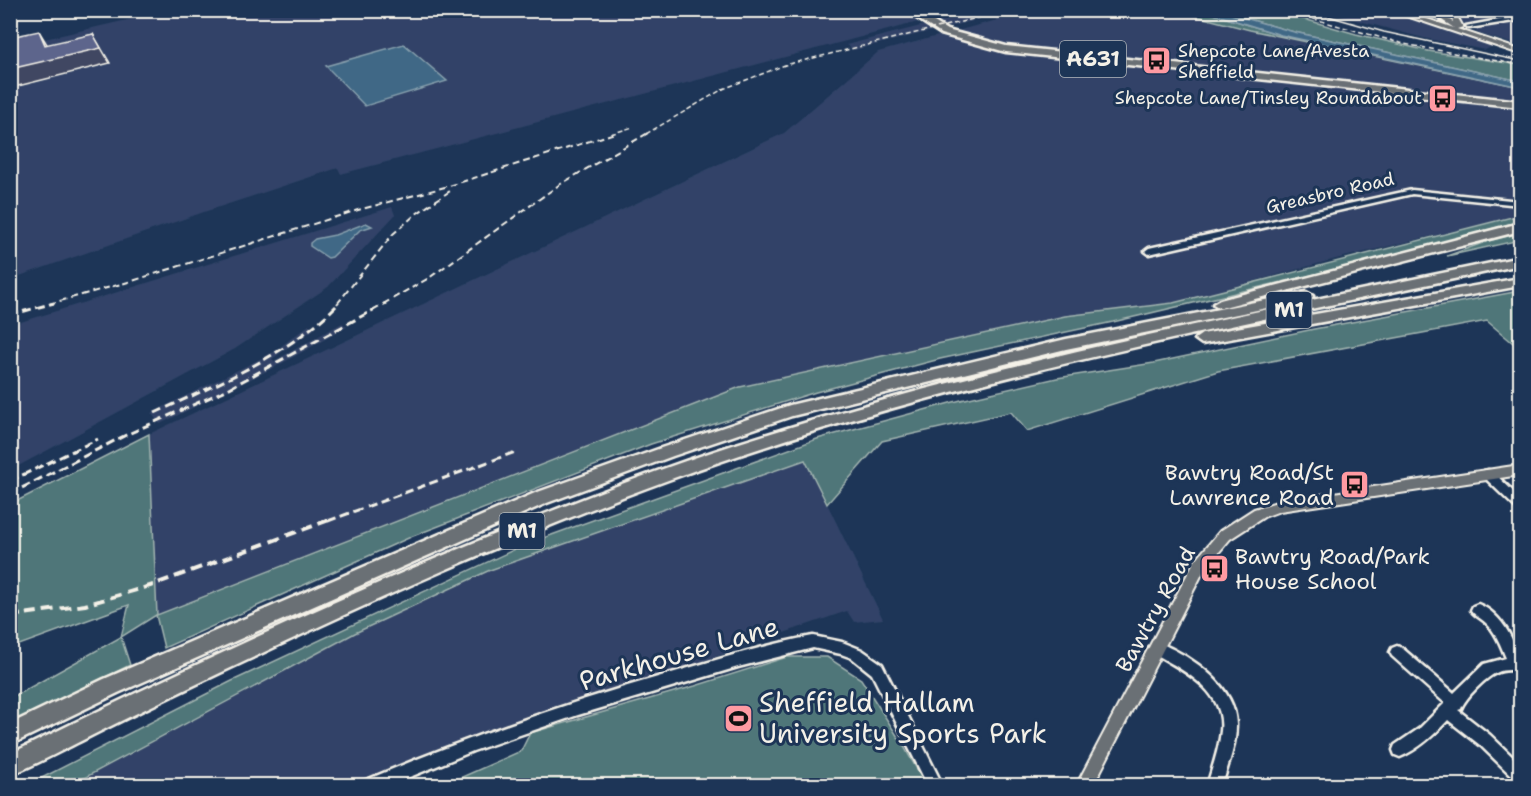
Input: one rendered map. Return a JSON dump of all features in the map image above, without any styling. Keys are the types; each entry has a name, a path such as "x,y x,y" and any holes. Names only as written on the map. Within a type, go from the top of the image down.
{"highway":[{"name":"A631","path":"908,10 944,32 1006,49 1521,102"},
{"name":"A631","path":"916,10 959,33 1020,48 1521,102"},
{"path":"1084,340 1150,321 1521,227"},
{"name":"M1","path":"10,735 111,686 562,490 790,411 1084,340 1521,252"},
{"name":"M1","path":"10,765 312,620 507,537 632,487 738,449 859,412 1058,363 1202,329 1521,261"},
{"name":"M1","path":"1058,363 1521,282"}],"main road":[{"path":"1392,10 1521,51"},
{"path":"1463,10 1456,15 1454,20 1466,28"},
{"path":"1411,16 1425,18 1438,13 1504,45"},
{"name":"Bawtry Road","path":"1084,786 1200,566 1225,535 1259,513 1306,501 1521,470"}],"street":[{"path":"1438,13 1463,10"},
{"path":"1515,10 1521,12"},
{"path":"1466,28 1521,18"},
{"name":"Greasbro Road","path":"1149,251 1412,192 1521,203"},
{"path":"1488,474 1521,505"},
{"path":"1400,750 1419,738 1490,668 1518,664 1496,623 1490,616 1478,610"},
{"name":"Parkhouse Lane","path":"369,786 494,734 663,681 813,642 835,646 857,654 877,669 936,786"},
{"path":"1157,648 1210,682 1220,695 1226,709 1229,722 1227,737 1214,786"},
{"path":"1397,652 1521,774"}],"shaded area":[{"path":"170,10 960,11 341,174 338,168 11,279 10,47"},
{"path":"1031,11 1177,11 1250,30 1520,87 1520,215 1336,259 1173,303 1065,316 740,387 157,615 149,434 784,133 878,52"},
{"path":"1204,11 1220,11 1294,32 1520,81 1520,87 1281,35"},
{"path":"1322,11 1404,11 1493,46 1485,50 1423,38"},
{"path":"1507,11 1516,16 1520,15 1520,46 1480,34 1460,20 1466,14"},
{"path":"964,15 973,21 854,50 846,45"},
{"path":"404,44 447,81 365,106 326,66"},
{"path":"392,207 395,215 328,287 235,349 11,470 11,325"},
{"path":"366,223 372,226 360,230 332,257 328,258 310,246 315,239 335,235"},
{"path":"342,323 347,327 279,365 160,424 151,413 272,353 309,325 317,327 272,359 274,361"},
{"path":"806,460 883,619 854,622 847,611 494,734 369,785 71,786 355,633 490,570"}],"green space":[{"path":"1177,11 1204,11 1281,35 1520,87 1250,30"},
{"path":"1221,11 1276,11 1356,34 1428,51 1520,65 1520,81 1294,32"},
{"path":"1520,215 1520,221 1404,253 1113,322 940,359 816,392 651,444 413,536 164,648 156,615 121,637 129,605 11,648 11,504 149,434 157,615 740,387 1065,316 1173,303"},
{"path":"1520,233 1520,240 1447,256 1488,241"},
{"path":"1520,291 1520,349 1487,321 1218,371 1027,431 1011,412 882,441 827,504 805,460 490,570 355,633 71,785 28,785 230,682 524,545 817,439 961,400 1057,378 1154,363 1314,329"},
{"path":"121,637 130,665 11,724 11,698"},
{"name":"Sheffield Hallam University Sports Park","path":"787,657 827,657 861,679 926,785 444,785 521,751 530,733"}],"building":[{"path":"39,31 45,45 93,34 101,48 10,69 10,37"}],"tram line":[{"path":"1307,10 1384,32 1520,61"}],"railway":[{"path":"646,134 723,89 785,65 1010,10"},
{"path":"1282,10 1404,44 1520,65"},
{"path":"611,134 633,127"},
{"path":"49,304 132,281 358,210 449,186 615,133"},
{"path":"383,304 429,278 559,185 648,133"},
{"path":"337,304 393,234 416,214 450,191"},
{"path":"10,315 54,303"},
{"path":"155,413 228,379 276,353 298,338 339,303"},
{"path":"10,494 126,435 226,390 386,303"},
{"path":"10,481 98,439"},
{"path":"328,521 518,451"},
{"path":"10,616 85,605 150,586 332,519"}],"place":[{"name":"Shepcote Lane/Avesta Sheffield","path":"1157,61"},
{"name":"Shepcote Lane/Tinsley Roundabout","path":"1443,98"},
{"name":"Bawtry Road/St Lawrence Road","path":"1355,485"},
{"name":"Bawtry Road/Park House School","path":"1214,569"},
{"name":"Sheffield Hallam University Sports Park","path":"738,719"}]}
